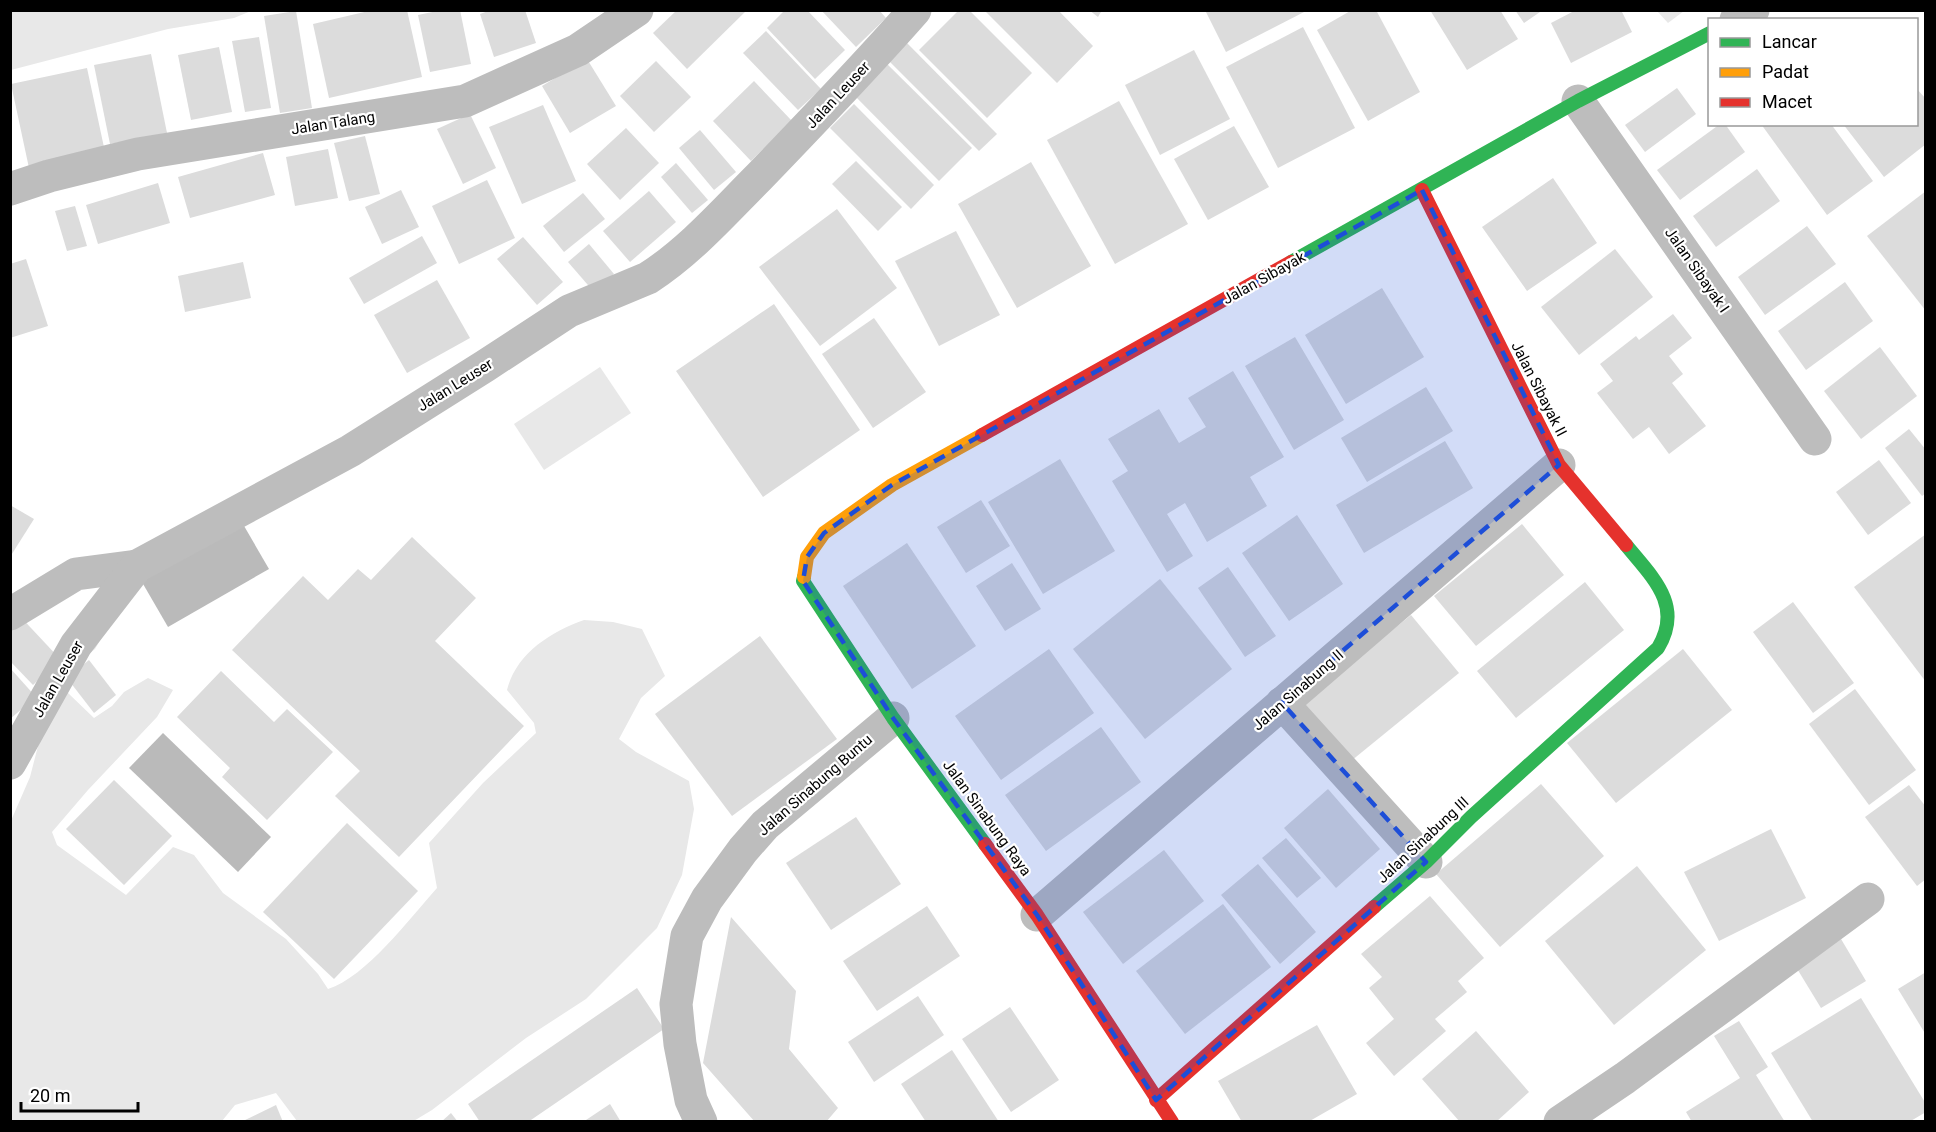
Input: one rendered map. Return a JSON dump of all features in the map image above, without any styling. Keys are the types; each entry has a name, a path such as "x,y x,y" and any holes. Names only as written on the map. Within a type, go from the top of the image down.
{"street":[{"name":"Jalan Talang","path":"10,189 49,176 138,154 465,101 578,50 637,10"},
{"name":"Jalan Leuser","path":"10,763 76,645 137,566 350,451 569,311 648,278 660,270 678,257 832,103 915,10"},
{"path":"1739,18 1753,10"},
{"name":"Jalan Sibayak","path":"824,533 892,485 1578,101 1708,34"},
{"name":"Jalan Sibayak I","path":"1578,101 1815,439"},
{"name":"Jalan Sibayak II","path":"1422,190 1559,465 1657,583"},
{"name":"Jalan Sinabung II","path":"1037,915 1559,465"},
{"name":"Jalan Sinabung Raya","path":"824,533 807,557 803,581 893,718 1037,915 1172,1122"},
{"path":"10,614 76,574 137,566"},
{"name":"Jalan Sinabung III","path":"1156,1100 1281,987 1426,862 1471,817 1658,648 1668,634 1669,620 1667,603 1657,583"},
{"path":"1282,703 1426,862"},
{"name":"Jalan Sinabung Buntu","path":"702,1122 691,1100 675,1004 687,936 707,899 743,850 765,825 893,718"},
{"path":"1560,1122 1625,1078 1868,899"}],"highlighted area":[{"path":"1422,190 1559,465 1282,703 1426,862 1156,1100 1037,915 893,718 803,581 807,557 824,533 892,485"}],"shaded area":[{"path":"11,10 251,11 234,18 168,29 11,70"},
{"path":"1657,11 1684,11 1668,23"},
{"path":"600,367 631,413 544,470 514,424"},
{"path":"240,519 269,569 168,627 139,577"},
{"path":"584,620 613,622 642,629 665,676 641,698 619,739 636,752 689,781 694,809 682,875 657,928 586,999 526,1038 432,1110 412,1122 297,1121 276,1093 235,1105 222,1121 11,1121 10,823 30,777 60,661 105,632 95,649 61,677 68,693 94,718 112,706 124,692 148,678 173,690 157,717 52,832 57,845 126,895 173,847 194,855 223,893 286,939 318,974 328,989 342,982 372,960 437,888 429,843 483,783 536,733 534,723 507,690 511,677 526,655 536,646 559,631"},
{"path":"163,733 271,837 238,872 129,768"}],"building":[{"path":"373,10 407,10 422,77 329,98 313,24"},
{"path":"442,10 460,10 471,64 430,72 418,15"},
{"path":"491,10 525,10 536,43 494,57 480,14"},
{"path":"677,10 747,10 687,69 653,33"},
{"path":"785,10 807,10 845,50 815,79 767,28"},
{"path":"821,10 879,10 886,18 856,47"},
{"path":"959,10 969,10 1032,73 987,118 919,50"},
{"path":"984,10 1058,10 1093,46 1057,83"},
{"path":"1089,10 1102,10 1098,17"},
{"path":"1205,10 1308,10 1226,52"},
{"path":"1352,10 1376,10 1420,92 1368,121 1317,30"},
{"path":"1430,10 1500,10 1518,39 1467,70"},
{"path":"1515,10 1543,10 1524,23"},
{"path":"1576,10 1621,10 1632,32 1571,63 1551,23"},
{"path":"296,11 312,108 280,113 264,16"},
{"path":"1303,27 1355,128 1278,168 1226,67"},
{"path":"766,31 821,89 798,110 743,53"},
{"path":"259,37 271,108 245,112 232,41"},
{"path":"905,41 997,134 979,151 887,59"},
{"path":"219,47 232,112 191,120 178,55"},
{"path":"1194,50 1230,119 1160,155 1125,85"},
{"path":"151,54 167,133 110,144 94,65"},
{"path":"587,59 616,106 570,133 542,86"},
{"path":"883,60 972,148 939,181 851,92"},
{"path":"656,61 691,97 654,132 620,96"},
{"path":"87,68 105,152 29,168 11,84"},
{"path":"754,81 792,121 751,161 713,121"},
{"path":"1677,88 1696,114 1645,152 1625,125"},
{"path":"1918,90 1926,99 1926,144 1884,177 1845,126 1918,126"},
{"path":"1119,101 1188,224 1115,264 1047,140"},
{"path":"854,104 934,185 911,209 830,128"},
{"path":"543,105 576,181 522,204 489,127"},
{"path":"470,114 496,168 463,184 437,129"},
{"path":"1234,126 1269,187 1208,220 1174,159"},
{"path":"1717,126 1726,126 1745,152 1680,200 1657,170"},
{"path":"1762,126 1832,126 1873,181 1827,215"},
{"path":"626,128 659,163 620,200 587,164"},
{"path":"700,130 736,172 714,190 679,148"},
{"path":"365,136 380,194 349,201 334,143"},
{"path":"328,149 338,198 295,206 286,157"},
{"path":"263,153 275,195 190,218 178,177"},
{"path":"856,161 902,207 878,231 832,184"},
{"path":"1031,162 1091,266 1017,308 958,204"},
{"path":"676,163 708,200 692,213 661,177"},
{"path":"1757,169 1780,201 1716,247 1693,216"},
{"path":"1553,178 1597,243 1527,291 1482,227"},
{"path":"487,180 515,238 459,264 432,206"},
{"path":"158,183 170,223 98,244 86,205"},
{"path":"401,190 419,227 382,244 365,207"},
{"path":"649,191 676,222 630,262 603,231"},
{"path":"1926,191 1926,311 1867,236"},
{"path":"583,193 605,219 564,252 543,226"},
{"path":"75,206 87,246 67,251 55,211"},
{"path":"837,209 897,288 820,346 759,267"},
{"path":"1807,226 1836,264 1765,315 1738,277"},
{"path":"956,231 1000,315 939,346 895,261"},
{"path":"422,236 437,263 364,304 349,278"},
{"path":"523,237 563,282 537,305 497,259"},
{"path":"589,244 614,274 594,292 568,262"},
{"path":"1615,249 1653,297 1579,355 1541,307"},
{"path":"26,259 48,326 10,338 10,264"},
{"path":"243,262 251,298 185,312 178,276"},
{"path":"437,280 470,338 407,373 374,315"},
{"path":"1845,282 1873,321 1806,370 1778,331"},
{"path":"1382,288 1424,357 1346,404 1305,335"},
{"path":"774,304 860,430 763,497 676,371"},
{"path":"1673,314 1692,338 1669,356 1683,374 1672,383 1706,426 1669,454 1649,427 1633,439 1597,393 1613,381 1600,364 1636,336 1639,340"},
{"path":"874,318 926,392 873,428 822,354"},
{"path":"1295,337 1344,420 1294,450 1245,366"},
{"path":"1880,347 1917,396 1861,439 1824,391"},
{"path":"1233,371 1284,457 1250,477 1267,506 1207,542 1185,503 1167,514 1193,556 1167,572 1112,481 1128,471 1108,439 1159,409 1179,443 1206,427 1188,398"},
{"path":"1426,387 1453,431 1367,482 1341,438"},
{"path":"1909,429 1926,450 1926,493 1922,496 1885,448"},
{"path":"1445,441 1473,488 1364,553 1336,505"},
{"path":"1060,459 1115,551 1043,594 988,502"},
{"path":"1879,460 1911,503 1868,535 1836,492"},
{"path":"981,500 1010,546 966,573 937,527"},
{"path":"10,505 34,519 10,557"},
{"path":"1297,515 1343,584 1289,621 1242,553"},
{"path":"1522,524 1564,575 1476,646 1434,596"},
{"path":"1926,534 1926,682 1854,587"},
{"path":"412,537 476,598 435,641 524,726 399,857 335,796 360,771 232,650 303,576 328,600 358,569 371,580"},
{"path":"907,543 976,646 912,689 843,586"},
{"path":"1012,563 1041,609 1005,631 976,586"},
{"path":"1228,567 1276,636 1245,657 1198,588"},
{"path":"1160,579 1232,669 1145,739 1073,649"},
{"path":"1585,582 1624,630 1516,718 1477,671"},
{"path":"1793,602 1854,683 1813,713 1753,632"},
{"path":"17,613 60,659 33,685 10,661 10,619"},
{"path":"1411,615 1459,673 1351,761 1303,702"},
{"path":"760,636 837,739 732,816 655,714"},
{"path":"1049,649 1094,713 1001,780 955,716"},
{"path":"1683,649 1732,710 1616,803 1567,743"},
{"path":"89,660 116,695 94,713 67,678"},
{"path":"10,668 36,697 10,719"},
{"path":"221,671 274,722 287,709 333,752 267,820 222,777 230,768 177,717"},
{"path":"1855,689 1916,770 1869,805 1809,724"},
{"path":"1101,727 1141,782 1046,851 1005,795"},
{"path":"114,780 172,836 124,885 66,829"},
{"path":"1541,784 1604,856 1500,947 1436,874"},
{"path":"1909,785 1926,807 1926,879 1917,886 1865,817"},
{"path":"1328,789 1380,849 1336,888 1284,828"},
{"path":"856,817 901,884 831,930 786,863"},
{"path":"347,823 418,891 334,979 263,912"},
{"path":"1771,829 1806,898 1719,941 1684,872"},
{"path":"1286,838 1321,878 1297,898 1262,858"},
{"path":"1164,850 1204,901 1123,964 1083,912"},
{"path":"1258,864 1316,932 1280,964 1221,895"},
{"path":"1637,866 1706,950 1614,1025 1545,941"},
{"path":"1430,896 1484,958 1458,981 1467,992 1435,1019 1446,1031 1394,1076 1366,1043 1394,1019 1369,988 1382,977 1361,954"},
{"path":"1223,904 1271,967 1185,1034 1136,971"},
{"path":"927,906 960,956 877,1011 843,961"},
{"path":"731,917 796,991 789,1049 838,1108 826,1122 755,1122 703,1063"},
{"path":"1841,939 1866,981 1821,1008 1796,967"},
{"path":"1926,972 1926,1035 1898,989"},
{"path":"637,988 664,1029 528,1122 480,1122 468,1104"},
{"path":"918,996 944,1035 874,1082 848,1042"},
{"path":"1861,998 1926,1104 1926,1112 1909,1122 1813,1122 1771,1053"},
{"path":"1010,1007 1059,1080 1011,1112 962,1039"},
{"path":"1739,1021 1768,1067 1756,1075 1785,1122 1692,1122 1686,1112 1740,1078 1714,1036"},
{"path":"1317,1025 1357,1094 1308,1122 1242,1122 1218,1081"},
{"path":"1476,1031 1529,1092 1496,1122 1460,1122 1422,1079"},
{"path":"952,1050 999,1122 926,1122 901,1084"},
{"path":"610,1104 621,1122 583,1122"},
{"path":"276,1105 283,1122 241,1122"},
{"path":"451,1113 458,1122 441,1122"}],"traffic: fast":[{"path":"1291,262 1578,101 1708,34"},
{"path":"1374,907 1658,648 1665,633 1668,618 1666,605 1654,580 1626,545"},
{"path":"804,577 803,581 893,718 985,844"}],"traffic: slow":[{"path":"804,577 807,557 824,533 892,485 982,435"}],"traffic: jam":[{"path":"1422,190 1559,465 1626,545"},
{"path":"982,435 1291,262"},
{"path":"985,844 1037,915 1172,1122"},
{"path":"1156,1100 1374,907"}]}
